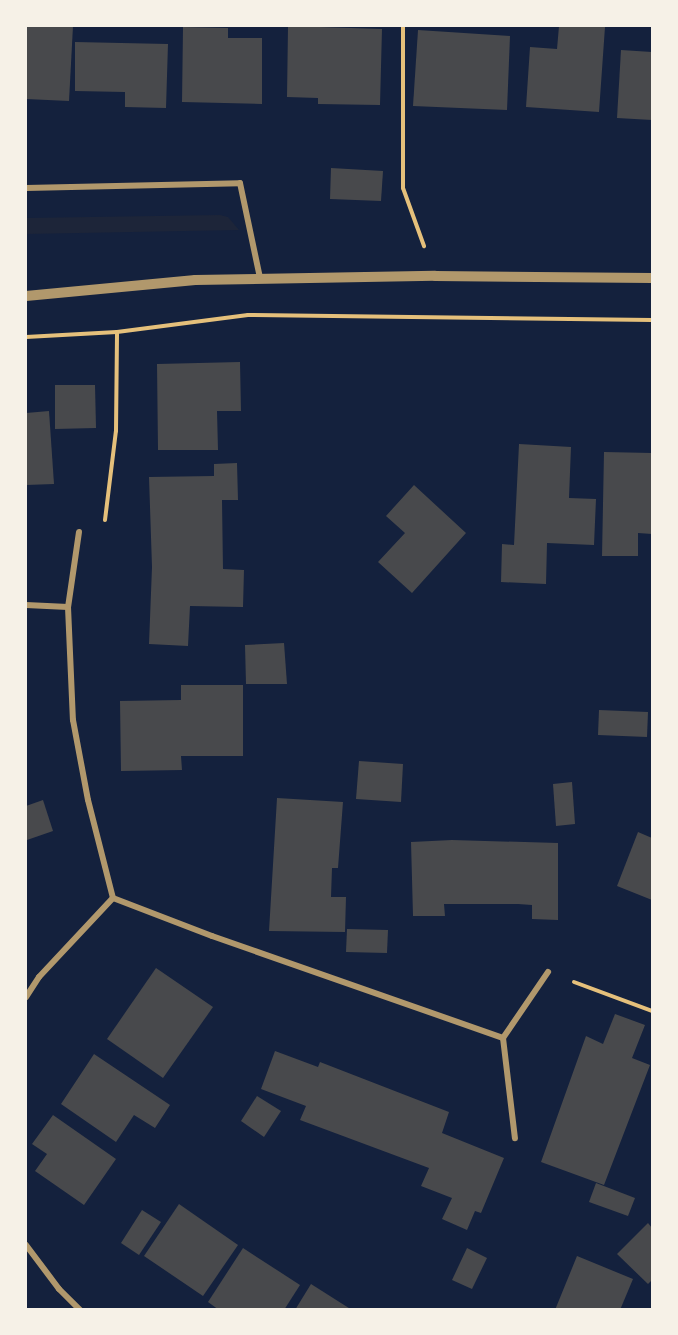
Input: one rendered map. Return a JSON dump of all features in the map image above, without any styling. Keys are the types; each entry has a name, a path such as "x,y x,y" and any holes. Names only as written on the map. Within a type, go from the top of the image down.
{"street":[{"path":"26,188 240,183 260,278"},
{"path":"26,296 195,280 260,278 435,276 652,278"},
{"path":"79,532 68,607 73,720 88,800 112,898"},
{"path":"26,605 68,607"},
{"path":"26,997 39,976 112,898"},
{"path":"112,898 212,936 503,1038"},
{"path":"515,1138 503,1038 548,972"},
{"path":"26,1245 59,1289 80,1310"}],"path":[{"path":"403,26 403,188 435,276"},
{"path":"26,337 117,333 248,315 652,320"},
{"path":"79,532 103,533 116,431 117,333"},
{"path":"548,972 652,1011"}],"shaded area":[{"path":"220,215 228,217 239,230 26,234 26,218"}],"building":[{"path":"26,26 73,26 69,101 26,99"},
{"path":"288,26 382,29 380,105 318,104 318,98 287,97"},
{"path":"559,26 605,27 599,112 526,107 530,47 557,49"},
{"path":"183,27 228,28 228,38 262,38 262,104 182,102"},
{"path":"418,30 510,36 507,110 413,106"},
{"path":"75,42 168,44 166,108 125,107 125,92 75,91"},
{"path":"621,50 652,52 652,120 617,118"},
{"path":"331,168 383,171 381,201 330,199"},
{"path":"240,362 241,411 217,411 218,450 158,450 157,364"},
{"path":"55,385 95,385 96,428 55,429"},
{"path":"49,411 54,484 26,485 26,413"},
{"path":"519,444 571,447 569,498 596,499 594,545 547,543 546,584 501,582 502,544 514,545"},
{"path":"604,452 652,453 652,534 638,533 638,556 602,556"},
{"path":"237,463 238,500 222,500 223,569 244,570 243,607 190,606 188,646 149,644 152,567 149,477 214,476 214,464"},
{"path":"414,485 466,533 412,593 378,562 405,533 386,516"},
{"path":"284,643 287,684 246,684 245,645"},
{"path":"181,685 243,685 243,756 181,756 182,770 121,771 120,701 181,700"},
{"path":"599,710 648,712 647,737 598,735"},
{"path":"359,761 403,764 401,802 356,799"},
{"path":"572,782 575,824 556,826 553,784"},
{"path":"277,798 343,802 338,868 332,868 331,897 346,897 345,932 269,931"},
{"path":"43,800 53,831 27,840 26,806"},
{"path":"638,832 652,838 652,900 617,886"},
{"path":"452,840 558,843 558,920 532,919 532,905 518,904 444,904 445,916 413,916 411,842"},
{"path":"347,929 388,930 387,953 346,952"},
{"path":"156,968 213,1007 163,1078 107,1039"},
{"path":"615,1014 645,1025 632,1058 650,1065 604,1185 541,1162 586,1036 603,1044"},
{"path":"275,1051 318,1067 320,1062 449,1112 442,1133 504,1158 481,1213 475,1211 467,1230 442,1219 452,1198 421,1186 429,1168 300,1120 306,1106 261,1089"},
{"path":"94,1054 170,1105 155,1128 134,1115 116,1142 61,1104"},
{"path":"257,1096 281,1111 264,1137 241,1121"},
{"path":"53,1115 116,1159 84,1205 35,1171 47,1154 32,1144"},
{"path":"596,1183 635,1198 628,1216 589,1202"},
{"path":"179,1204 238,1245 203,1296 144,1256"},
{"path":"142,1210 161,1222 139,1255 121,1243"},
{"path":"648,1223 652,1228 652,1280 648,1284 617,1254"},
{"path":"243,1248 300,1285 284,1310 219,1310 208,1302"},
{"path":"467,1248 487,1258 472,1289 452,1280"},
{"path":"577,1256 633,1279 620,1310 555,1310"},
{"path":"311,1284 352,1310 295,1310"}]}
